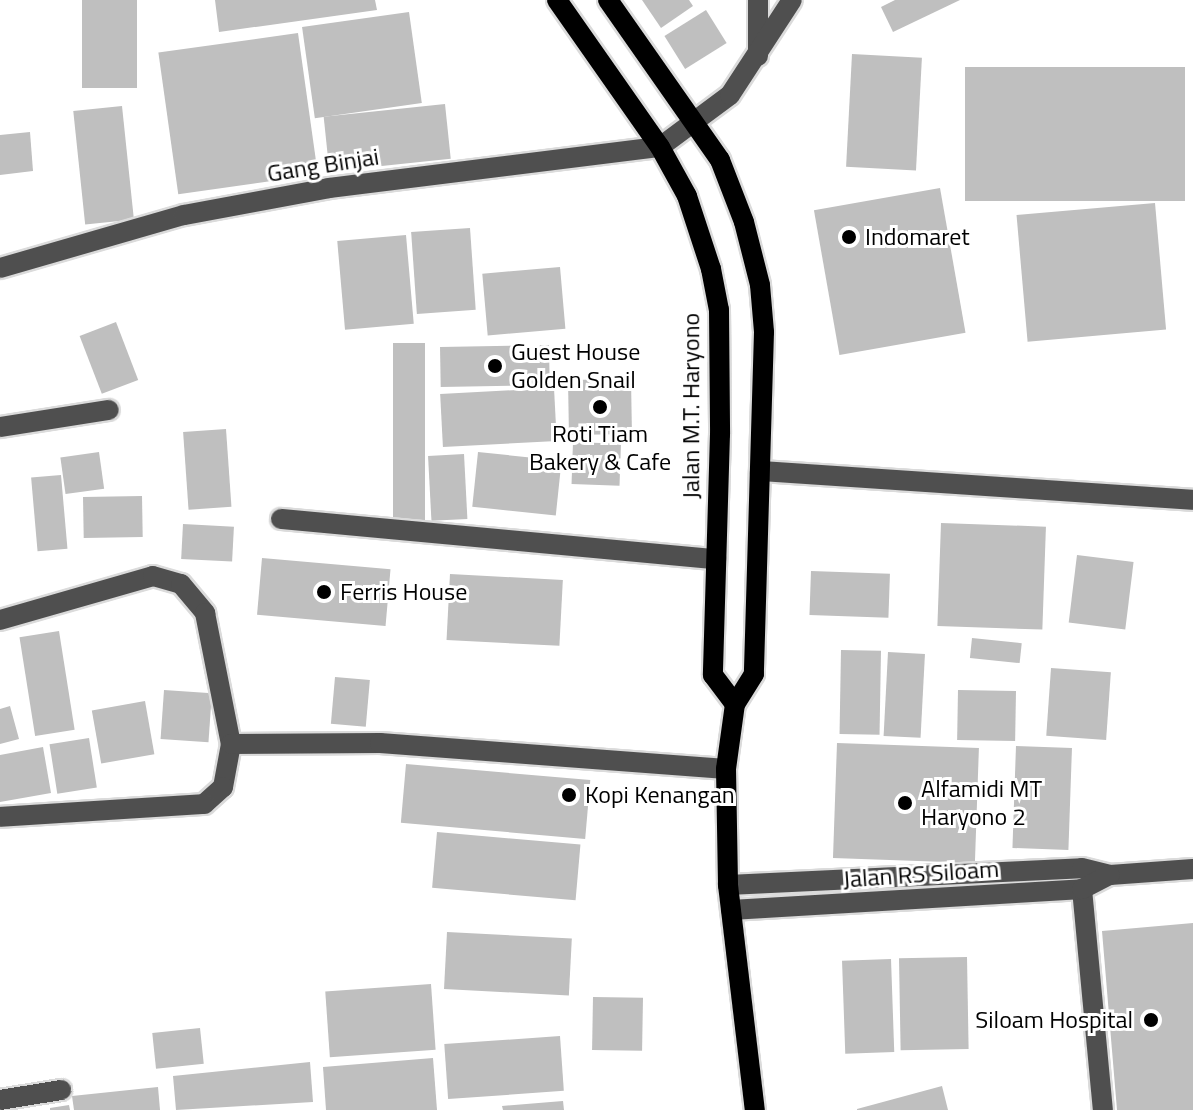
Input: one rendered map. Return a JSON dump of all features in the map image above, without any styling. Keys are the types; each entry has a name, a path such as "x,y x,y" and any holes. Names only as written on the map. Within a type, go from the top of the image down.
{"main road":[{"name":"Jalan M.T. Haryono","path":"557,0 660,147 687,196 719,310 713,675 735,704"},
{"path":"608,0 696,121 720,160 744,222 760,285 764,332 754,674 735,704 726,769 728,885 755,1110"}],"street":[{"path":"758,0 758,56"},
{"path":"660,147 730,95 792,0"},
{"name":"Gang Binjai","path":"0,268 184,215 329,188 660,147"},
{"path":"0,427 109,410"},
{"path":"760,471 1193,500"},
{"path":"281,519 716,559"},
{"path":"0,620 153,576 181,584 205,613 231,744 223,787 204,804 0,817"},
{"path":"231,744 380,743 726,769"},
{"name":"Jalan RS Siloam","path":"728,885 1082,868 1110,875 1193,869"},
{"name":"Jalan RS Siloam","path":"731,910 1082,889 1110,875"},
{"path":"1082,889 1103,1110"},
{"path":"0,1100 61,1090"}],"building":[{"path":"82,0 137,0 137,88 82,88"},
{"path":"215,0 375,0 377,10 219,32"},
{"path":"642,0 689,0 693,6 661,28"},
{"path":"895,0 960,0 893,32 881,7"},
{"path":"706,10 727,43 685,69 664,36"},
{"path":"409,12 422,103 315,118 302,27"},
{"path":"298,33 318,175 178,194 158,53"},
{"path":"852,54 922,58 916,171 846,167"},
{"path":"965,67 1185,67 1185,201 965,201"},
{"path":"445,104 451,159 329,171 324,117"},
{"path":"122,106 134,219 85,224 73,111"},
{"path":"30,132 33,171 0,175 0,135"},
{"path":"940,188 966,333 839,355 814,210"},
{"path":"1155,203 1166,330 1028,342 1017,215"},
{"path":"470,228 476,310 417,314 411,232"},
{"path":"406,235 414,324 345,330 337,241"},
{"path":"560,267 565,329 488,336 482,274"},
{"path":"116,322 138,380 102,394 80,336"},
{"path":"393,343 425,343 425,522 393,522"},
{"name":"Guest House Golden Snail","path":"549,345 550,385 441,387 440,347"},
{"name":"Roti Tiam Bakery & Cafe","path":"631,379 632,434 569,435 568,380"},
{"path":"554,388 557,441 443,447 440,394"},
{"path":"226,429 231,507 189,510 183,432"},
{"path":"573,442 621,444 620,486 572,484"},
{"path":"99,452 104,489 66,494 60,457"},
{"path":"478,452 562,461 556,515 472,507"},
{"path":"464,454 467,519 431,521 428,456"},
{"path":"61,475 67,549 38,551 31,478"},
{"path":"142,496 143,537 84,538 83,497"},
{"path":"941,523 1046,527 1042,630 937,626"},
{"path":"183,524 234,527 232,562 181,559"},
{"path":"1077,555 1134,562 1125,629 1069,622"},
{"name":"Ferris House","path":"262,558 391,569 386,626 257,615"},
{"path":"811,571 890,574 888,618 809,615"},
{"path":"450,574 563,580 559,646 447,640"},
{"path":"59,631 75,730 35,736 19,637"},
{"path":"972,638 1022,643 1020,663 970,658"},
{"path":"841,650 881,651 880,735 840,734"},
{"path":"888,652 925,654 921,738 884,736"},
{"path":"1051,668 1111,672 1106,740 1046,736"},
{"path":"335,677 370,680 366,727 331,724"},
{"path":"164,690 212,693 208,742 161,739"},
{"path":"958,690 1016,691 1015,741 957,740"},
{"path":"145,701 154,754 101,764 92,710"},
{"path":"10,706 19,739 0,744 0,709"},
{"path":"89,738 97,787 57,794 49,744"},
{"name":"Alfamidi MT Haryono 2","path":"837,743 979,748 975,863 833,858"},
{"path":"1016,746 1072,748 1068,850 1012,848"},
{"path":"43,747 51,793 0,802 0,755"},
{"path":"406,764 590,780 585,839 401,823"},
{"path":"437,832 580,845 576,900 432,888"},
{"name":"Siloam Hospital","path":"1193,923 1193,1110 1117,1110 1102,931"},
{"path":"447,932 572,939 569,995 444,989"},
{"path":"967,957 969,1049 901,1050 899,958"},
{"path":"891,959 894,1052 845,1054 842,961"},
{"path":"431,984 436,1050 330,1057 325,991"},
{"path":"593,997 643,998 642,1051 592,1050"},
{"path":"200,1028 204,1064 156,1069 152,1033"},
{"path":"560,1036 564,1091 448,1099 444,1044"},
{"path":"433,1058 437,1110 326,1110 323,1067"},
{"path":"310,1062 313,1102 176,1110 173,1076"},
{"path":"942,1086 948,1110 857,1110 857,1109"},
{"path":"158,1087 160,1110 74,1110 72,1096"},
{"path":"563,1101 564,1110 503,1110 502,1106"},
{"path":"69,1105 70,1110 50,1110 50,1108"}],"place":[{"name":"Indomaret","path":"849,237"},
{"name":"Guest House Golden Snail","path":"495,366"},
{"name":"Roti Tiam Bakery & Cafe","path":"600,407"},
{"name":"Ferris House","path":"324,592"},
{"name":"Kopi Kenangan","path":"569,795"},
{"name":"Alfamidi MT Haryono 2","path":"905,803"},
{"name":"Siloam Hospital","path":"1151,1020"}]}
